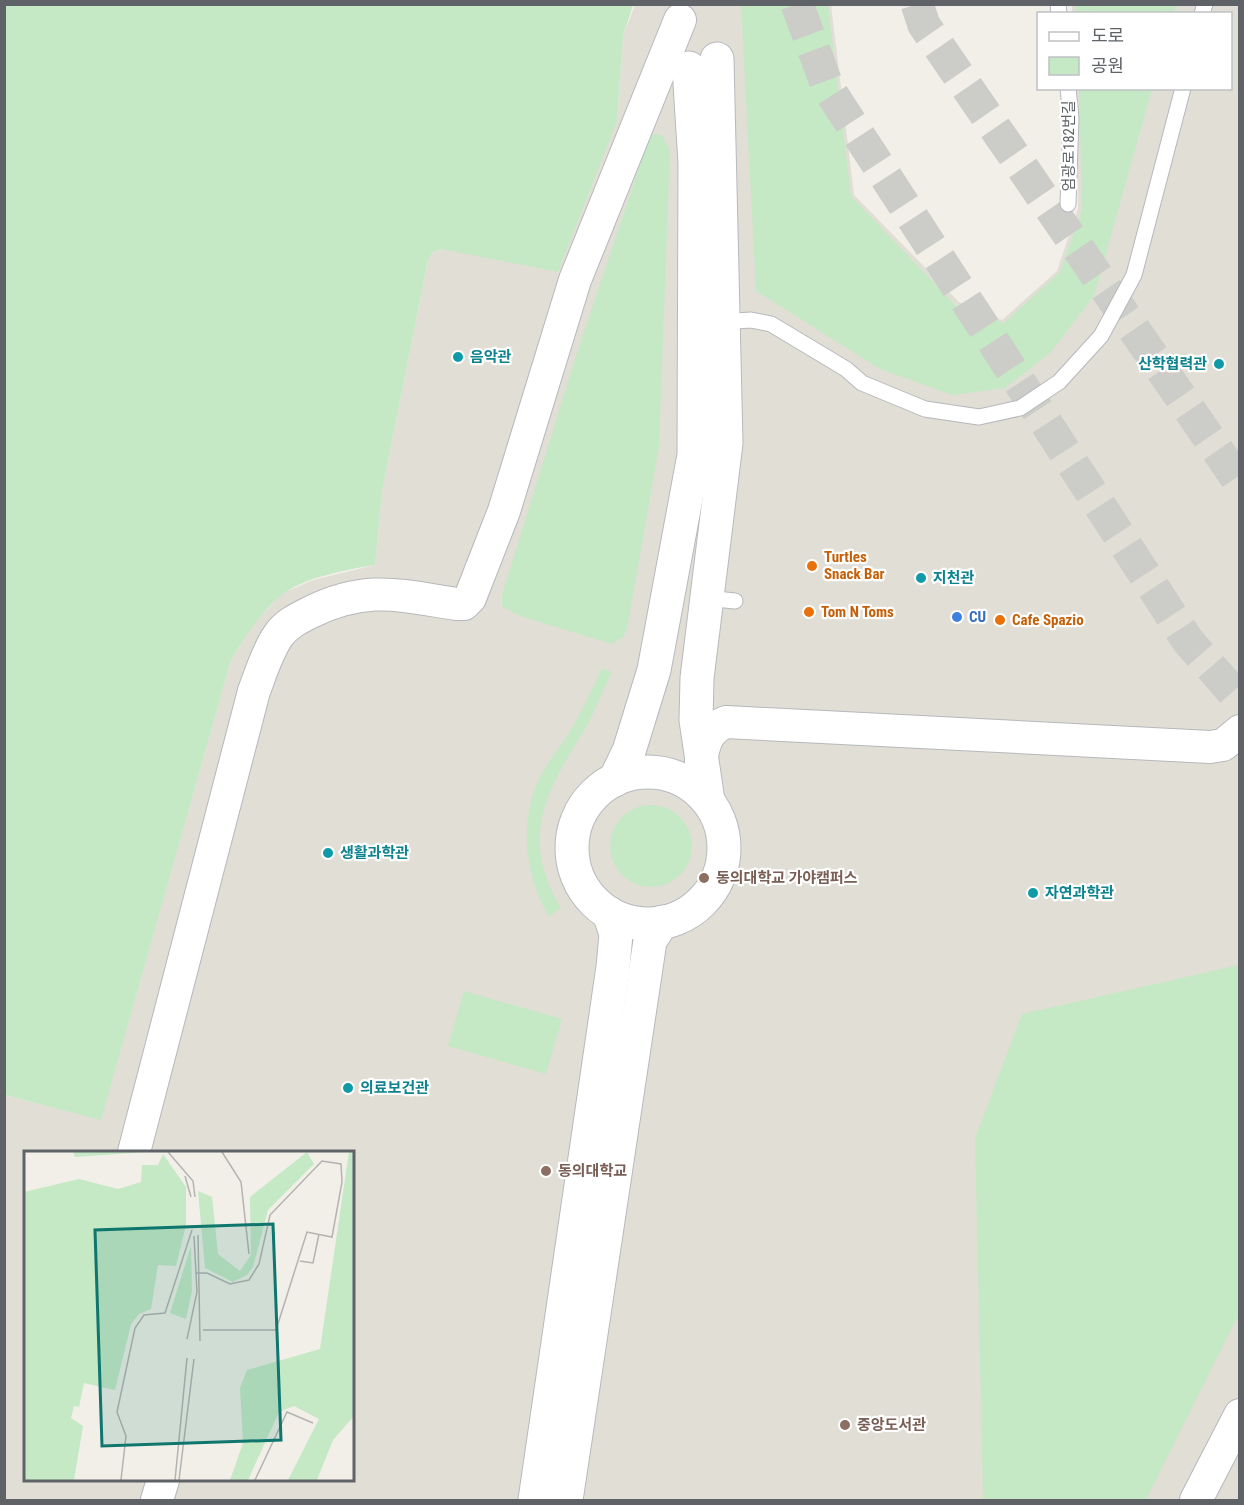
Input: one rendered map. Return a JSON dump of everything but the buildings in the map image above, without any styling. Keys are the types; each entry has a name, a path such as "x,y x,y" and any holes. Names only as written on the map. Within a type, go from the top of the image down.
{"street":[{"path":"134,1151 254,691 263,665 278,635 295,620 322,606 375,593 405,594 456,604 464,604 470,598 504,511 575,280 680,20"},
{"path":"703,63 695,163 726,459 721,600 697,678 696,720 708,801"},
{"path":"615,780 629,752 654,670 694,454 710,323"},
{"path":"697,678 707,705 726,722"},
{"path":"701,761 703,748 710,733 714,727 726,722 1210,747 1223,745 1239,732"},
{"path":"656,771 681,779 703,794 708,801 718,816 725,842 722,868 711,892 692,910 662,922 642,924 618,918 609,913 598,905 582,887 573,864 571,840 578,817 591,797 615,780 632,772 656,771"},
{"path":"535,1500 613,967 616,934 609,913"},
{"path":"566,1500 650,941 662,922"},
{"path":"1196,1500 1239,1414"},
{"path":"157,1500 162,1481"}],"lane":[{"name":"엄광로182번길","path":"1068,90 1071,118 1068,204"},
{"path":"710,323 751,320 771,324 846,369 862,383 925,410 979,417 1020,408 1059,382 1101,336 1134,275 1182,90"}],"shaded area":[{"name":"동의대학교 가야캠퍼스","path":"635,5 831,5 854,195 959,302 1002,320 1057,271 1078,208 1076,90 1232,90 1232,12 1072,12 1072,5 1239,5 1239,1500 5,1500 4,1095 101,1119 231,660 253,624 283,593 313,580 375,565 382,491 428,260 433,252 442,249 617,121 623,36"}],"green space":[{"path":"1075,4 1176,5 1174,12 1076,12"},
{"path":"4,5 633,5 623,36 617,121 558,272 442,249 433,252 428,260 382,491 375,565 326,575 290,589 260,617 231,660 101,1120 5,1095"},
{"path":"741,5 828,5 851,196 956,306 1004,323 1060,272 1082,210 1079,90 1152,90 1094,296 1051,352 1005,388 952,395 880,369 756,291"},
{"path":"654,134 662,135 670,150 659,447 627,629 623,637 612,644 520,616 502,606 502,595 576,356 649,138"},
{"path":"602,668 612,672 586,726 557,777 542,818 540,839 542,861 561,908 549,916 535,886 528,854 530,804 539,780 573,726"},
{"path":"651,805 667,808 680,817 689,830 692,846 689,862 680,875 667,884 651,887 635,884 622,875 613,862 610,846 613,830 622,817 635,808"},
{"path":"1239,965 1239,1314 1146,1500 983,1500 975,1138 1022,1014"},
{"path":"464,991 562,1019 546,1074 448,1046"}],"tunnel":[{"path":"797,4 828,88 1188,641 1240,700"},
{"path":"917,4 924,25 1240,483"}],"place":[{"name":"음악관","path":"458,357"},
{"name":"산학협력관","path":"1219,364"},
{"name":"Turtles Snack Bar","path":"812,566"},
{"name":"지천관","path":"921,578"},
{"name":"Tom N Toms","path":"809,612"},
{"name":"CU","path":"957,617"},
{"name":"Cafe Spazio","path":"1000,620"},
{"name":"생활과학관","path":"328,853"},
{"name":"동의대학교 가야캠퍼스","path":"704,878"},
{"name":"자연과학관","path":"1033,893"},
{"name":"의료보건관","path":"348,1088"},
{"name":"동의대학교","path":"546,1171"},
{"name":"중앙도서관","path":"845,1425"}]}
